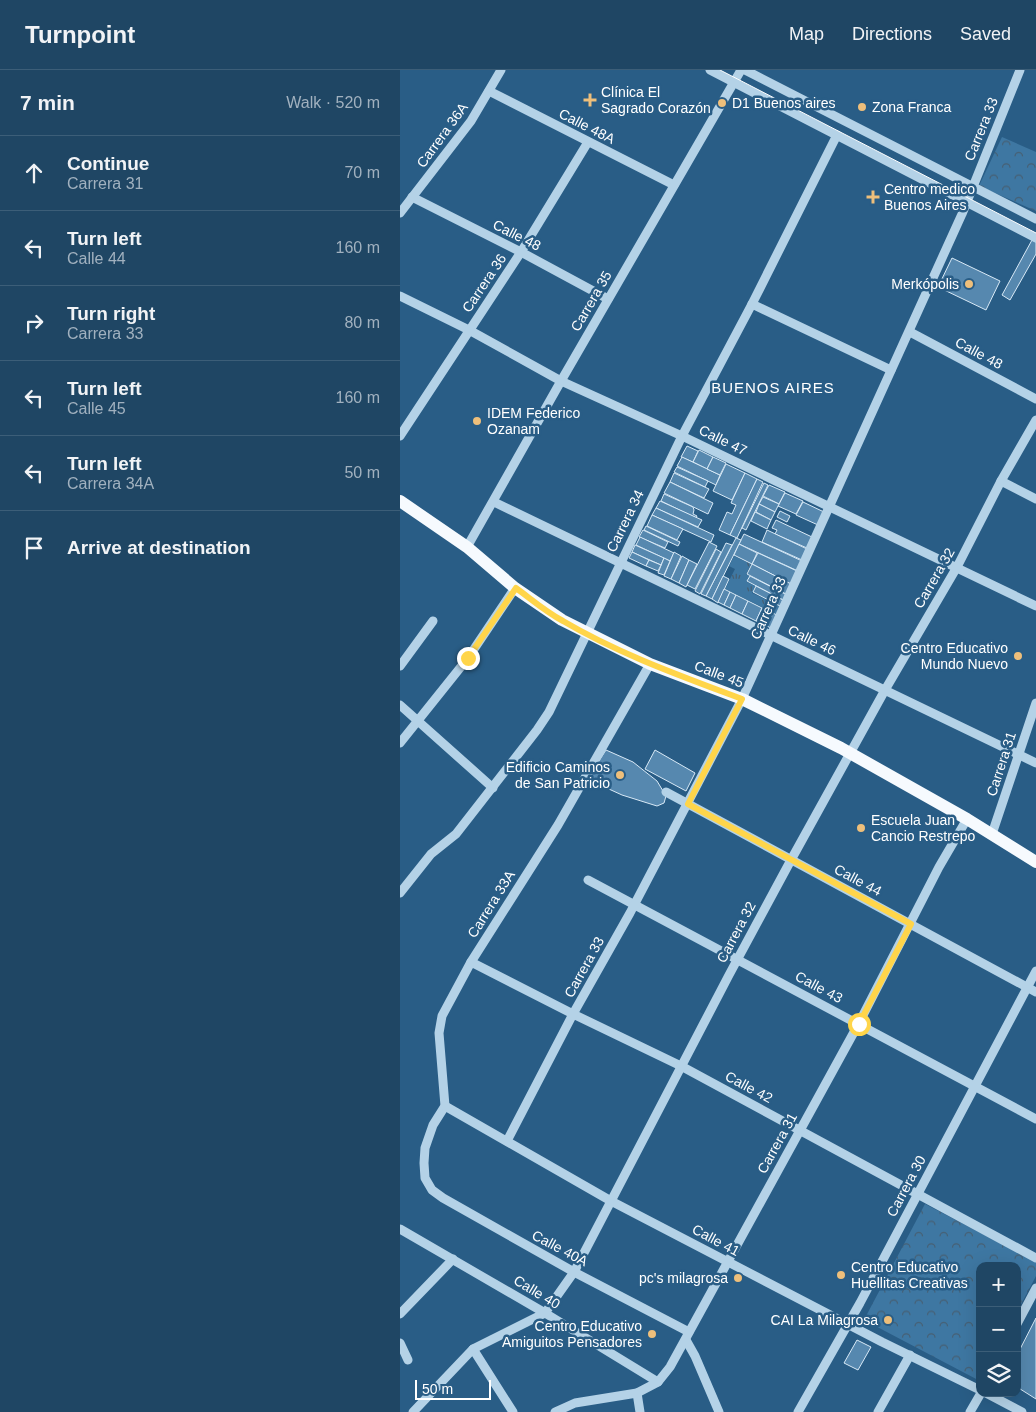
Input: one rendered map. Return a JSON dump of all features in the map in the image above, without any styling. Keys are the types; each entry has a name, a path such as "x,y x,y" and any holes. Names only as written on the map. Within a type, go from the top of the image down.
{"main road":[{"name":"Calle 45","path":"400,501 467,547 516,588 562,620 650,664 742,699 850,753 967,819 1036,862"}],"street":[{"name":"Carrera 36A","path":"400,213 470,121 501,70"},
{"path":"710,70 1036,238"},
{"path":"743,70 1036,219"},
{"name":"Carrera 35","path":"467,547 608,299 734,82 743,70"},
{"name":"Carrera 33","path":"508,1141 573,1014 688,804 742,699 910,332 973,188 1020,70"},
{"name":"Calle 48A","path":"489,91 674,185"},
{"name":"Carrera 34","path":"400,892 431,854 456,834 493,788 549,712 682,436 752,304 837,135"},
{"name":"Carrera 36","path":"400,436 521,252 588,142"},
{"name":"Calle 48","path":"412,197 521,252 608,299"},
{"name":"Calle 47","path":"400,296 469,330 561,381 682,436 1036,606"},
{"path":"752,304 891,370"},
{"name":"Calle 48","path":"910,332 1036,399"},
{"name":"Carrera 32","path":"413,1412 473,1349 545,1313 574,1272 791,860 885,690 957,567 1001,481 1036,420"},
{"path":"1001,481 1036,499"},
{"name":"Calle 46","path":"494,502 1036,763"},
{"path":"400,743 468,658 516,588"},
{"path":"400,666 433,621"},
{"name":"Carrera 33A","path":"445,1106 439,1033 442,1016 471,962 558,825 650,664"},
{"name":"Carrera 31","path":"992,834 1036,703"},
{"path":"400,705 493,788"},
{"name":"Calle 44","path":"666,792 1036,992"},
{"name":"Carrera 31","path":"555,1412 575,1403 637,1393 658,1382 670,1367 859,1024 939,867 967,819"},
{"name":"Calle 43","path":"588,880 859,1024 974,1088 1036,1119"},
{"name":"Calle 42","path":"471,962 681,1066 1036,1258"},
{"name":"Carrera 30","path":"798,1412 918,1195 1036,971"},
{"name":"Calle 41","path":"445,1106 610,1201 976,1390"},
{"name":"Calle 40A","path":"445,1106 433,1125 425,1148 425,1178 432,1190 687,1336"},
{"name":"Calle 40","path":"400,1230 545,1313 658,1382"},
{"path":"400,1314 453,1259"},
{"path":"1021,1316 1036,1288"},
{"path":"687,1336 718,1412"},
{"path":"400,1342 408,1360"},
{"path":"473,1349 513,1412"},
{"path":"878,1412 910,1355"},
{"path":"637,1393 640,1412"},
{"path":"970,1412 978,1397"},
{"path":"994,1397 1022,1412"}],"green space":[{"path":"1002,137 1036,152 1036,211 979,186"},
{"path":"734,556 751,564 746,574 750,576 747,582 756,586 752,593 780,606 776,614 725,589 735,569 729,566"},
{"path":"925,1204 1036,1262 1036,1276 1021,1304 1021,1262 976,1262 976,1379 864,1320"}],"building":[{"path":"1032,240 1036,242 1036,254 1010,300 1002,295"},
{"name":"Merkópolis","path":"952,258 1000,281 986,310 938,287"},
{"path":"687,446 698,451 693,462 681,457"},
{"path":"699,450 713,457 707,469 693,462"},
{"path":"682,457 720,475 716,485 677,466"},
{"path":"713,457 726,463 720,475 707,469"},
{"path":"726,464 745,473 732,500 713,491"},
{"path":"677,467 708,481 705,487 674,472"},
{"path":"674,473 709,489 704,498 670,482"},
{"path":"745,473 757,479 730,535 719,530 727,512 732,514 736,505 731,503"},
{"path":"757,479 763,482 737,538 730,535"},
{"path":"670,482 713,503 708,514 664,493"},
{"path":"764,483 768,485 746,530 742,528"},
{"path":"769,485 785,492 779,504 763,496"},
{"path":"785,493 803,501 796,514 778,506"},
{"path":"664,494 693,507 693,514 697,516 696,518 661,501"},
{"path":"763,497 779,504 775,512 759,504"},
{"path":"660,501 702,520 698,527 656,508"},
{"path":"803,502 824,512 818,525 796,515"},
{"path":"759,504 775,512 771,520 756,512"},
{"path":"656,508 714,535 711,542 652,515"},
{"path":"780,511 790,516 787,522 777,517"},
{"path":"755,512 771,520 767,529 751,521"},
{"path":"652,515 683,529 677,540 647,526"},
{"path":"776,520 812,537 807,548 775,534 777,530 772,528"},
{"path":"646,526 680,542 678,546 644,530"},
{"path":"643,530 668,542 665,548 639,537"},
{"path":"767,530 807,549 802,560 762,542"},
{"path":"744,534 802,561 798,571 739,544"},
{"path":"640,537 674,553 670,561 636,545"},
{"path":"736,538 741,540 712,599 706,596"},
{"path":"709,542 717,546 695,589 687,585"},
{"path":"726,543 732,545 706,596 701,594"},
{"path":"739,544 757,553 752,564 734,555"},
{"path":"635,545 664,558 661,565 632,552"},
{"path":"716,549 721,552 700,594 695,591"},
{"path":"632,552 649,560 646,566 629,558"},
{"path":"674,552 681,556 671,579 664,576"},
{"path":"758,553 797,571 791,584 752,564"},
{"path":"682,556 689,560 679,583 671,579"},
{"path":"664,558 670,561 664,575 658,573"},
{"path":"649,560 661,565 658,571 646,566"},
{"path":"689,560 697,564 686,587 679,583"},
{"path":"752,564 791,584 786,594 747,574"},
{"path":"723,576 729,579 718,603 712,599"},
{"path":"750,576 787,595 785,601 747,581"},
{"path":"756,586 783,600 780,606 753,592"},
{"path":"724,589 730,592 724,605 718,602"},
{"path":"730,592 736,595 730,608 724,605"},
{"path":"736,595 748,601 742,614 730,608"},
{"path":"748,601 762,608 756,621 742,614"},
{"path":"762,608 779,616 773,629 756,621"},
{"name":"Edificio Caminos de San Patricio","path":"606,750 633,762 657,781 666,796 664,803 657,806 622,795 587,779"},
{"path":"655,750 695,773 686,791 645,769"},
{"path":"1036,1318 1036,1399 1021,1390 1021,1347"},
{"path":"857,1340 871,1347 858,1370 844,1363"}],"tram line":[{"path":"720,70 1036,233"}],"place":[{"name":"Clínica El Sagrado Corazón","path":"590,100"},
{"name":"D1 Buenos aires","path":"722,103"},
{"name":"Zona Franca","path":"862,107"},
{"name":"Centro medico Buenos Aires","path":"873,197"},
{"name":"Merkópolis","path":"969,284"},
{"name":"IDEM Federico Ozanam","path":"477,421"},
{"name":"Centro Educativo Mundo Nuevo","path":"1018,656"},
{"name":"Edificio Caminos de San Patricio","path":"620,775"},
{"name":"Escuela Juan Cancio Restrepo","path":"861,828"},
{"name":"Centro Educativo Huellitas Creativas","path":"841,1275"},
{"name":"pc's milagrosa","path":"738,1278"},
{"name":"CAI La Milagrosa","path":"888,1320"},
{"name":"Centro Educativo Amiguitos Pensadores","path":"652,1334"}],"district":[{"name":"BUENOS AIRES","path":"773,387"}],"route":[{"path":"468,658 516,588 562,620 586,633 650,664 742,699 688,804 911,924 859,1024"}]}
